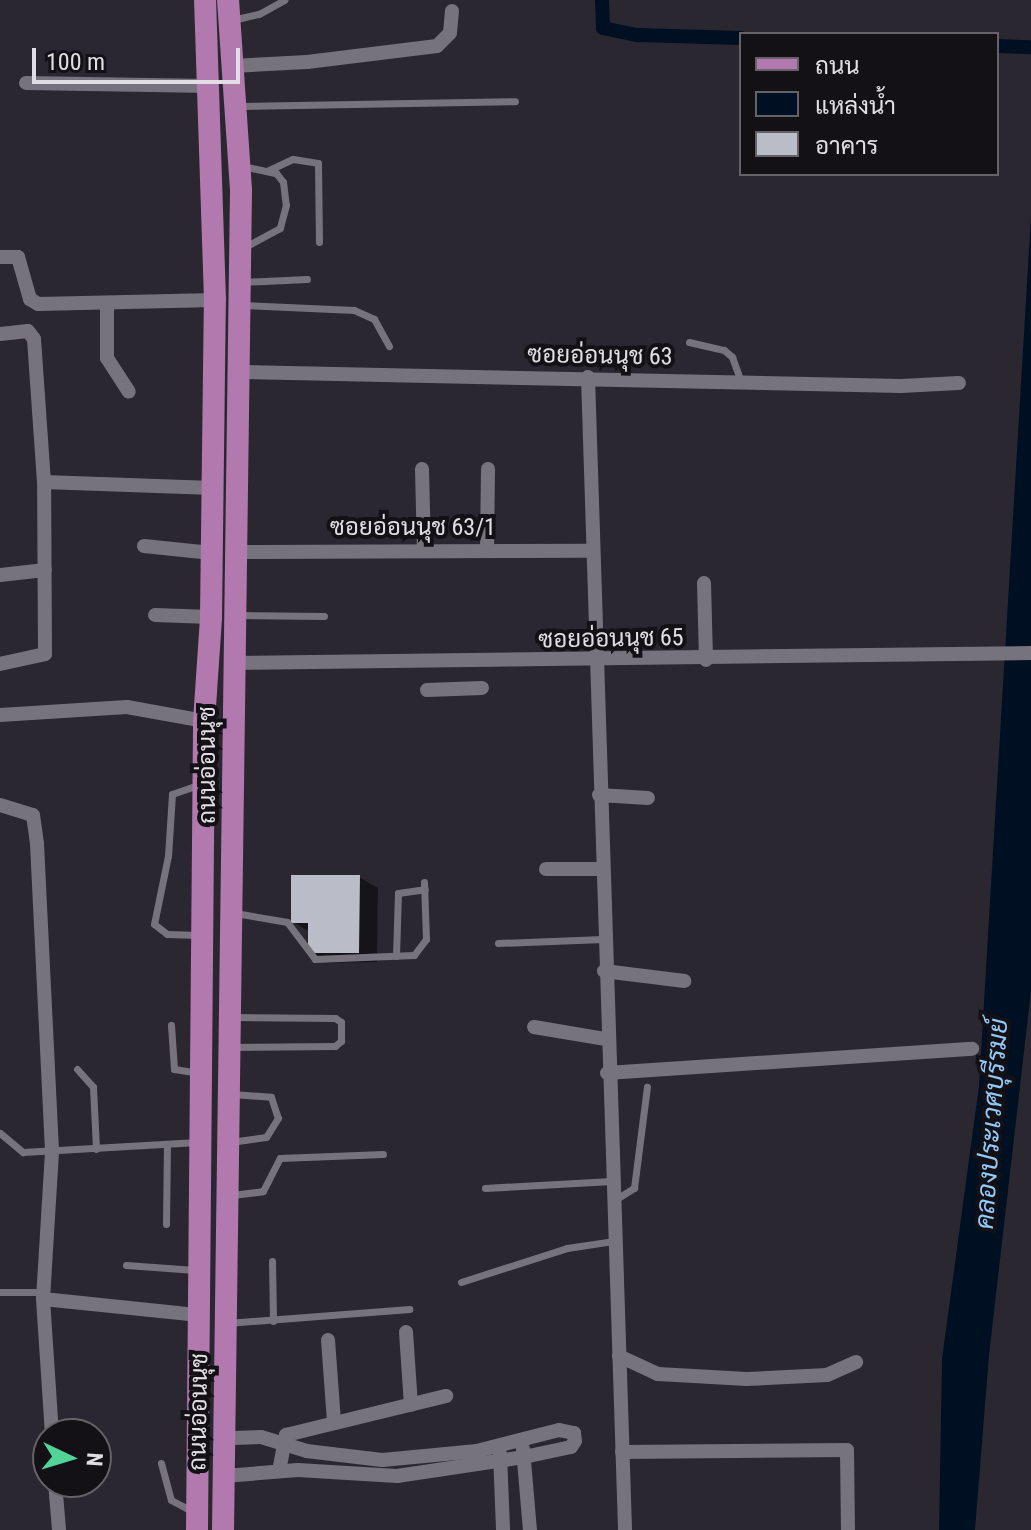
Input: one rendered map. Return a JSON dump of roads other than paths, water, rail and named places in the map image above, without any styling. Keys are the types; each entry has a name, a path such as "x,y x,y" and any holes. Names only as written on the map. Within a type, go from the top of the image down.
{"main road":[{"name":"ถนนอ่อนนุช","path":"198,1522 203,784 211,617 215,300 205,0"},
{"name":"ถนนอ่อนนุช","path":"223,1530 241,250 237,106 229,10"},
{"path":"208,663 234,663"},
{"path":"203,975 232,975"}],"street":[{"path":"233,66 437,46 450,33 452,11"},
{"path":"26,83 210,86"},
{"path":"0,257 18,257 30,299 38,304 215,300"},
{"path":"107,303 107,358 129,392"},
{"path":"0,334 28,331 34,339 44,482 45,570 45,654 0,664"},
{"name":"ซอยอ่อนนุช 63","path":"239,372 959,383"},
{"path":"588,377 607,1073 625,1530"},
{"path":"422,469 424,550"},
{"path":"487,550 488,469"},
{"path":"44,482 213,488"},
{"path":"144,546 212,553"},
{"name":"ซอยอ่อนนุช 63/1","path":"236,552 591,551"},
{"path":"0,575 45,570"},
{"path":"704,583 706,660"},
{"path":"155,615 211,617"},
{"name":"ซอยอ่อนนุช 65","path":"234,663 706,660 1031,653"},
{"path":"451,662 452,689"},
{"path":"427,690 482,688"},
{"path":"0,715 127,707 204,721"},
{"path":"599,795 648,798"},
{"path":"0,805 33,815 52,1152 44,1295 51,1418"},
{"path":"546,869 601,869"},
{"path":"604,971 684,981"},
{"path":"534,1027 606,1039"},
{"path":"607,1073 972,1049"},
{"path":"44,1295 199,1315"},
{"path":"406,1332 411,1405"},
{"path":"328,1340 334,1422"},
{"path":"619,1356 658,1374 747,1379 827,1375 856,1362"},
{"path":"280,1441 296,1431 446,1396"},
{"path":"224,1476 279,1471 382,1477 500,1453 522,1440 568,1429 575,1441 571,1447 524,1457 500,1453 382,1460 307,1451 280,1441 225,1438"},
{"path":"522,1440 530,1530"},
{"path":"279,1471 280,1441"},
{"path":"622,1452 847,1450 848,1530"},
{"path":"500,1453 503,1530"},
{"path":"382,1460 382,1477"},
{"path":"56,1498 59,1530"}],"lane":[{"path":"229,10 259,14 284,0"},
{"path":"237,106 515,101"},
{"path":"240,166 269,170 293,159 318,163 319,242"},
{"path":"241,250 284,222 283,182 269,170"},
{"path":"240,282 307,279"},
{"path":"240,305 354,310 374,319 389,346"},
{"path":"689,342 724,350 732,357 741,382"},
{"path":"235,615 324,616"},
{"path":"203,784 172,794 168,856 154,924 167,934 203,935"},
{"path":"233,912 287,922 315,959 396,956 420,953 424,948 424,886 398,893 396,956"},
{"path":"498,943 603,939"},
{"path":"232,1017 335,1018 341,1022 341,1041 335,1046 232,1047"},
{"path":"171,1025 174,1069 200,1073"},
{"path":"77,1069 93,1087 96,1149"},
{"path":"613,1202 634,1188 647,1087"},
{"path":"229,1094 271,1097 278,1118 266,1137 229,1143"},
{"path":"0,1133 23,1152 200,1142"},
{"path":"166,1224 167,1144"},
{"path":"228,1195 263,1191 280,1158 383,1154"},
{"path":"485,1188 612,1181"},
{"path":"461,1282 567,1248 614,1241"},
{"path":"272,1261 273,1321"},
{"path":"126,1265 199,1271"},
{"path":"0,1292 44,1295"},
{"path":"227,1323 409,1309"},
{"path":"161,1463 171,1500 198,1522"}],"water":[{"name":"คลองประเวศบุรีรมย์","path":"1031,216 1031,991 989,1355 975,1530 939,1530 942,1359 979,1086"}],"waterway":[{"path":"602,0 603,28 637,35 739,38"},
{"path":"999,46 1031,47"}]}
